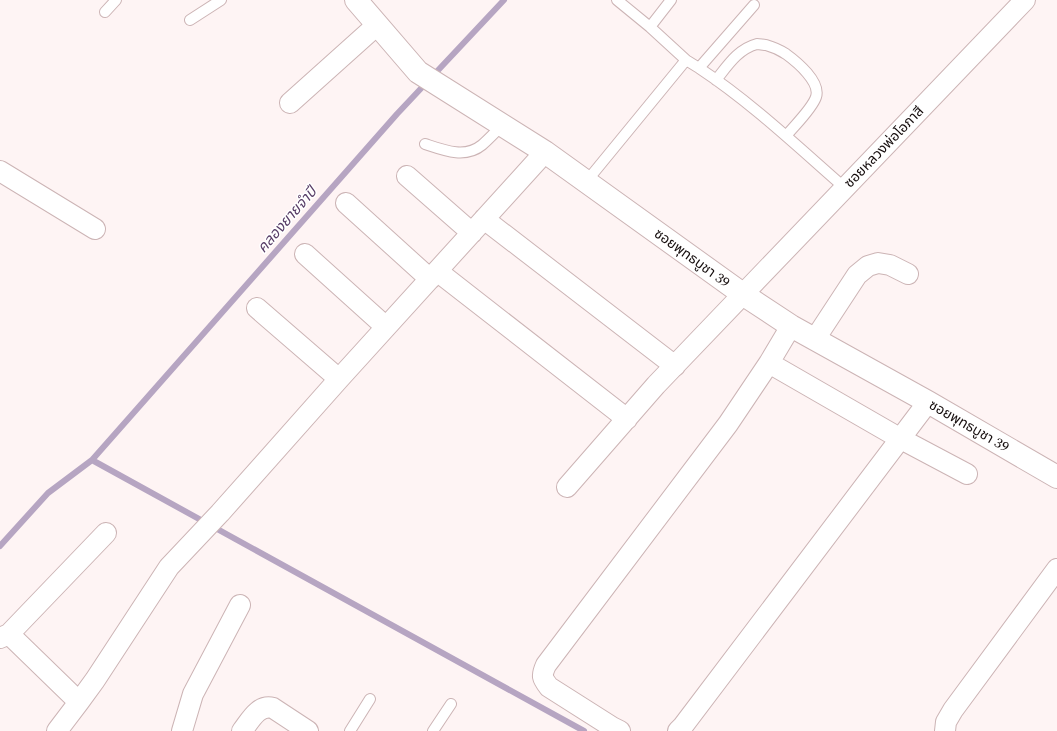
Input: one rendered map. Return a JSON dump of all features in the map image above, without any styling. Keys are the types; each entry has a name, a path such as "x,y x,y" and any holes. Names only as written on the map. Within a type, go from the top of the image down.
{"street":[{"name":"ซอยพุทธบูชา 39","path":"356,0 418,72 545,152 744,295 791,326 928,402 1057,477"},
{"name":"ซอยหลวงพ่อโอภาสี","path":"567,487 656,385 744,295 1025,0"},
{"path":"290,103 377,26"},
{"path":"57,731 79,702 169,567 220,513 339,379 545,152"},
{"path":"0,171 94,229"},
{"path":"407,176 675,366"},
{"path":"346,204 433,275 627,418"},
{"path":"305,254 386,328"},
{"path":"815,339 857,275 868,266 878,263 890,266 908,274"},
{"path":"256,308 339,379"},
{"path":"620,731 549,687 542,677 543,672 546,665 728,424 769,363 791,326"},
{"path":"769,363 901,439 967,474"},
{"path":"678,731 684,726 928,402"},
{"path":"79,702 4,636 106,533"},
{"path":"945,731 946,722 953,710 1057,569"},
{"path":"182,731 193,694 240,605"},
{"path":"242,731 256,713 267,707 273,708 308,731"}],"lane":[{"path":"105,12 116,0"},
{"path":"190,20 221,0"},
{"path":"617,0 650,27 686,60 716,80 766,119 845,188"},
{"path":"650,27 671,0"},
{"path":"699,68 754,5"},
{"path":"716,80 733,59 744,49 759,44 772,47 785,53 801,66 815,84 816,96 810,107 786,136"},
{"path":"586,182 686,60"},
{"path":"425,144 450,152 466,152 481,146 503,125"},
{"path":"350,731 370,699"},
{"path":"433,731 451,704"}],"waterway":[{"name":"คลองยายจำปี","path":"0,546 48,493 92,460 397,114 504,0"},
{"path":"92,460 584,731"}]}
